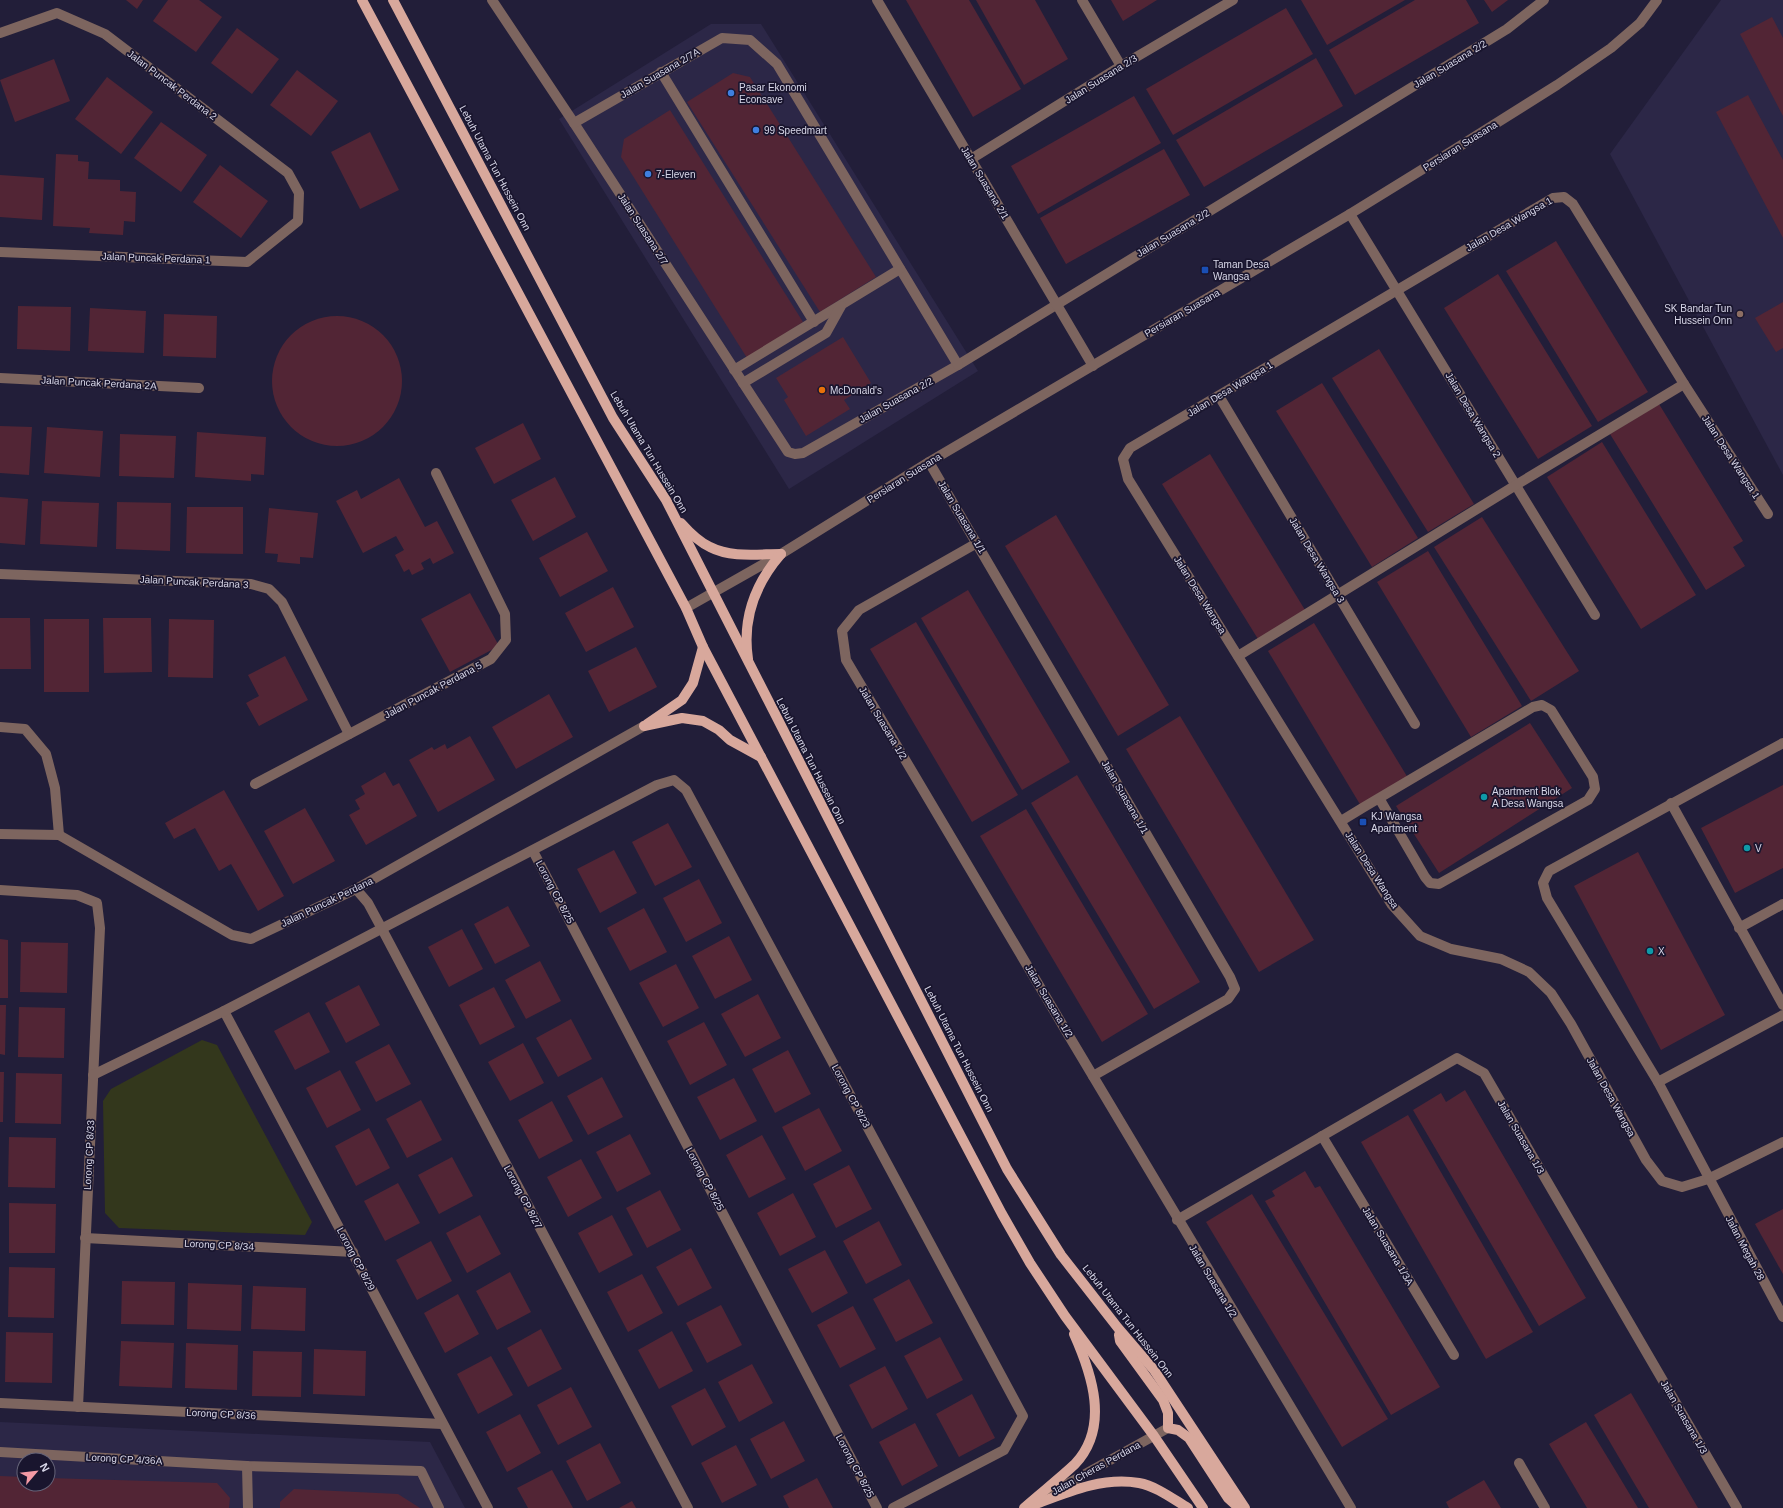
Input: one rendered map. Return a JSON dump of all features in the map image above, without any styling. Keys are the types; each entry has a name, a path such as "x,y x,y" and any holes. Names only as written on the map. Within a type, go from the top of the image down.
{"main road":[{"path":"362,0 686,608 703,647 1002,1214 1030,1263 1065,1316 1154,1436 1203,1508"},
{"name":"Lebuh Utama Tun Hussein Onn","path":"393,0 613,418 666,500 674,515 749,666 1006,1169 1061,1255 1118,1328 1154,1370 1245,1508"},
{"path":"674,515 692,535 710,548 739,555 781,554"},
{"path":"749,666 746,631 750,609 760,582 781,554"},
{"path":"644,726 682,700 693,683 703,647"},
{"path":"644,726 682,718 702,721 719,730 730,740 761,757"},
{"path":"1024,1508 1076,1463 1088,1444 1095,1424 1095,1400 1083,1356 1065,1316"},
{"path":"1118,1328 1120,1340 1163,1400 1168,1413 1168,1428 1178,1430 1189,1438 1228,1498 1239,1508"},
{"path":"1024,1508 1085,1486 1112,1481 1140,1483 1169,1496 1188,1508"}],"street":[{"name":"Jalan Suasana 2/7","path":"492,0 574,123 788,452 795,454"},
{"name":"Jalan Suasana 2/1","path":"877,0 1093,366"},
{"path":"1082,0 1120,66"},
{"name":"Jalan Suasana 2/3","path":"971,159 1120,66 1233,0"},
{"name":"Jalan Suasana 2/2","path":"795,454 803,453 958,365 1057,305 1507,29 1544,0"},
{"name":"Persiaran Suasana","path":"686,608 781,554 929,462 1350,214 1557,85 1611,48 1640,23 1657,0"},
{"name":"Jalan Puncak Perdana 2","path":"0,33 57,13 105,34 288,173 299,193 298,221"},
{"name":"Jalan Suasana 2/7A","path":"574,123 722,38 750,40 777,64 900,269"},
{"path":"661,72 814,322"},
{"name":"Jalan Desa Wangsa 1","path":"1130,448 1553,198 1564,197 1573,204 1684,384 1768,514"},
{"name":"Jalan Desa Wangsa 2","path":"1350,214 1595,615"},
{"name":"Jalan Puncak Perdana 1","path":"0,252 247,262 298,221"},
{"path":"734,370 900,269 958,365"},
{"path":"743,383 826,333 841,305"},
{"name":"Jalan Puncak Perdana 2A","path":"0,378 198,388"},
{"path":"1238,656 1516,485 1684,384"},
{"name":"Jalan Desa Wangsa 3","path":"1219,396 1415,724"},
{"name":"Jalan Desa Wangsa","path":"1130,448 1123,460 1128,479 1392,904 1420,936 1451,949 1501,959 1529,972 1551,993 1571,1024 1646,1160 1662,1180 1682,1187 1708,1179 1783,1142"},
{"name":"Jalan Suasana 1/1","path":"929,462 1230,977 1235,989 1228,999 1093,1076"},
{"name":"Jalan Puncak Perdana 5","path":"255,784 491,659 506,640 505,614 436,473"},
{"name":"Jalan Suasana 1/2","path":"977,543 859,610 842,631 846,660 1177,1220 1350,1508"},
{"name":"Jalan Puncak Perdana 3","path":"0,574 251,584 269,589 282,602 348,734"},
{"path":"1341,821 1378,798 1533,707 1542,705 1551,710 1564,730 1593,777 1595,789 1588,800 1439,884 1430,883 1425,877 1378,798"},
{"name":"Jalan Puncak Perdana","path":"0,834 58,835 232,935 251,939 356,889 644,726"},
{"path":"0,727 25,729 46,754 55,788 58,835"},
{"name":"Jalan Megah 28","path":"1783,743 1549,871 1543,883 1547,898 1658,1082 1708,1179 1783,1317"},
{"name":"Lorong CP 8/23","path":"533,851 657,785 674,780 686,790 1023,1416 1004,1450 893,1508"},
{"path":"1671,803 1783,1005"},
{"path":"93,1075 224,1011 533,851"},
{"name":"Lorong CP 8/25","path":"533,851 877,1508"},
{"name":"Lorong CP 8/27","path":"356,889 368,903 382,929 688,1508"},
{"name":"Lorong CP 8/33","path":"0,890 77,895 97,903 100,928 78,1407"},
{"path":"1740,928 1783,904"},
{"name":"Lorong CP 8/29","path":"224,1011 353,1252 442,1424 488,1508"},
{"path":"1658,1082 1783,1015"},
{"name":"Jalan Suasana 1/3","path":"1177,1220 1457,1058 1484,1073 1737,1508"},
{"name":"Jalan Suasana 1/3A","path":"1322,1136 1454,1355"},
{"name":"Lorong CP 8/34","path":"85,1238 353,1252"},
{"name":"Lorong CP 8/36","path":"0,1403 442,1424"},
{"name":"Jalan Cheras Perdana","path":"1024,1508 1168,1428"},
{"name":"Lorong CP 4/36A","path":"0,1452 247,1466 421,1471 440,1508"},
{"path":"1519,1463 1545,1508"},
{"path":"247,1466 248,1508"}],"shaded area":[{"name":"SK Bandar Tun Hussein Onn","path":"1721,0 1783,0 1783,475 1610,154"},
{"path":"711,24 761,24 978,371 789,489 559,119"},
{"path":"0,1422 430,1442 465,1508 0,1508"}],"green space":[{"path":"202,1040 217,1045 312,1222 305,1235 119,1228 105,1213 103,1101 111,1089"}],"building":[{"path":"126,0 143,0 137,9"},
{"path":"168,0 199,0 222,17 196,52 153,21"},
{"path":"906,0 969,0 1021,89 973,117"},
{"path":"976,0 1035,0 1068,59 1024,85"},
{"path":"1111,0 1157,0 1123,21"},
{"path":"1301,0 1405,0 1327,45"},
{"path":"1415,0 1466,0 1479,23 1355,95 1329,50"},
{"path":"1484,0 1508,0 1492,12"},
{"path":"1286,8 1313,54 1173,135 1146,89"},
{"path":"1772,17 1783,38 1783,116 1740,34"},
{"path":"237,28 279,59 252,94 211,63"},
{"path":"1316,58 1343,106 1204,187 1176,140"},
{"path":"54,59 70,101 15,122 0,80"},
{"path":"297,70 338,101 311,136 270,105"},
{"path":"733,73 750,77 876,277 820,312 687,102"},
{"path":"107,77 153,112 121,154 75,119"},
{"path":"1748,95 1783,160 1783,238 1716,112"},
{"path":"1134,96 1161,143 1038,214 1011,166"},
{"path":"670,110 803,322 747,358 621,157 624,139"},
{"path":"161,122 207,155 181,192 134,158"},
{"path":"370,132 399,190 360,209 331,152"},
{"path":"1164,149 1190,195 1066,264 1040,218"},
{"path":"56,154 78,155 78,161 89,162 88,179 120,180 120,191 136,192 135,222 124,221 123,235 89,233 90,228 53,226"},
{"path":"220,165 268,201 241,238 193,202"},
{"path":"0,175 44,178 42,220 0,217"},
{"path":"1556,241 1648,392 1598,422 1506,271"},
{"path":"1498,274 1592,426 1538,459 1444,308"},
{"path":"1783,302 1783,348 1776,352 1755,318"},
{"path":"18,306 71,307 70,351 17,349"},
{"path":"90,308 146,311 144,353 88,351"},
{"path":"164,314 217,316 216,358 163,356"},
{"path":"337,316 362,321 383,335 397,356 402,381 397,406 383,427 362,441 337,446 312,441 291,427 277,406 272,381 277,356 291,335 312,321"},
{"name":"McDonald's","path":"843,337 871,383 844,400 850,409 806,436 784,400 788,397 776,378"},
{"path":"1379,349 1474,504 1428,532 1332,378"},
{"path":"1322,383 1418,538 1372,567 1276,411"},
{"path":"1659,404 1743,541 1733,547 1745,566 1706,590 1610,434"},
{"path":"523,423 541,459 494,484 475,448"},
{"path":"0,426 32,427 29,475 0,473"},
{"path":"47,427 103,431 100,477 44,473"},
{"path":"197,432 266,437 264,475 251,474 251,481 195,477"},
{"path":"120,434 176,436 174,478 119,476"},
{"path":"1602,442 1696,595 1641,629 1547,477"},
{"path":"1210,454 1305,610 1258,639 1162,484"},
{"path":"555,477 576,517 533,541 511,500"},
{"path":"399,478 425,527 437,521 454,553 433,564 430,558 421,563 424,569 412,575 409,569 404,572 395,555 404,550 396,536 363,553 336,501 357,490 361,499"},
{"path":"0,497 28,499 25,545 0,543"},
{"path":"42,501 99,503 97,547 40,544"},
{"path":"117,502 171,503 170,551 116,549"},
{"path":"187,507 243,507 243,554 186,553"},
{"path":"269,508 318,513 313,558 300,557 300,564 277,562 278,554 265,553"},
{"path":"1056,515 1169,705 1118,736 1005,546"},
{"path":"1482,517 1579,671 1531,701 1434,547"},
{"path":"587,532 608,571 560,597 539,558"},
{"path":"1428,551 1522,706 1471,737 1377,582"},
{"path":"613,587 634,627 586,652 565,613"},
{"path":"968,590 1070,762 1022,790 921,618"},
{"path":"470,593 499,646 450,672 421,619"},
{"path":"0,618 30,618 31,669 0,669"},
{"path":"103,618 151,618 152,672 104,673"},
{"path":"44,619 89,619 89,692 44,692"},
{"path":"169,619 214,620 213,678 168,677"},
{"path":"916,622 1018,795 972,822 870,649"},
{"path":"1314,623 1408,778 1361,806 1268,651"},
{"path":"636,647 657,687 609,712 588,671"},
{"path":"285,656 308,700 259,726 246,703 259,696 248,675"},
{"path":"549,694 573,737 516,769 492,727"},
{"path":"1180,716 1314,940 1259,972 1126,749"},
{"name":"Apartment Blok A Desa Wangsa","path":"1530,723 1572,788 1439,873 1396,806"},
{"path":"470,736 495,780 438,812 409,760 432,747 434,750 445,744 447,749"},
{"path":"385,772 393,786 399,783 417,816 366,845 349,815 360,809 355,800 365,794 361,786"},
{"path":"1077,775 1200,982 1154,1009 1031,803"},
{"name":"V","path":"1783,785 1783,868 1735,893 1701,828"},
{"path":"224,790 284,896 258,911 231,864 219,871 195,828 174,839 165,823"},
{"path":"305,808 335,861 293,884 264,831"},
{"path":"1026,809 1148,1014 1102,1042 980,836"},
{"path":"668,823 692,867 655,886 632,842"},
{"path":"614,850 637,893 600,913 577,869"},
{"name":"X","path":"1638,852 1725,1015 1661,1050 1574,886"},
{"path":"699,879 722,923 686,942 663,898"},
{"path":"508,906 530,946 495,964 474,924"},
{"path":"644,908 667,952 630,971 607,928"},
{"path":"462,929 483,969 449,987 428,947"},
{"path":"729,936 752,980 715,999 692,956"},
{"path":"0,939 8,940 8,998 0,998"},
{"path":"21,942 68,943 67,993 20,992"},
{"path":"540,961 561,1001 526,1019 505,980"},
{"path":"676,964 699,1008 663,1027 639,983"},
{"path":"359,985 380,1025 346,1043 325,1003"},
{"path":"494,987 515,1027 480,1045 459,1005"},
{"path":"758,994 781,1038 745,1057 721,1014"},
{"path":"0,1005 6,1005 5,1055 0,1054"},
{"path":"19,1007 65,1008 64,1058 18,1057"},
{"path":"309,1012 330,1052 295,1070 274,1031"},
{"path":"571,1019 592,1059 558,1077 536,1038"},
{"path":"704,1022 727,1065 690,1085 667,1041"},
{"path":"523,1043 544,1083 510,1101 488,1062"},
{"path":"389,1044 411,1084 376,1102 355,1062"},
{"path":"788,1050 811,1094 775,1113 752,1069"},
{"path":"340,1070 361,1110 327,1128 306,1088"},
{"path":"0,1072 4,1072 3,1122 0,1122"},
{"path":"16,1073 62,1074 61,1124 15,1123"},
{"path":"602,1077 623,1117 588,1135 567,1096"},
{"path":"734,1078 757,1121 720,1140 697,1097"},
{"path":"1465,1090 1586,1298 1539,1326 1413,1110 1441,1093 1446,1102"},
{"path":"421,1100 442,1140 407,1158 386,1119"},
{"path":"552,1101 573,1141 539,1159 518,1120"},
{"path":"819,1108 842,1151 805,1171 782,1127"},
{"path":"1408,1115 1533,1332 1486,1359 1361,1142"},
{"path":"369,1128 390,1168 356,1186 335,1146"},
{"path":"630,1134 651,1174 617,1192 596,1152"},
{"path":"762,1135 786,1179 749,1198 726,1155"},
{"path":"9,1137 56,1138 55,1188 8,1187"},
{"path":"452,1157 473,1196 439,1214 418,1175"},
{"path":"581,1159 602,1198 568,1217 547,1177"},
{"path":"849,1165 872,1209 836,1228 813,1184"},
{"path":"1305,1171 1315,1188 1320,1186 1440,1387 1391,1415 1265,1201 1275,1196 1272,1191"},
{"path":"398,1183 420,1223 385,1241 364,1201"},
{"path":"660,1190 681,1230 647,1248 626,1208"},
{"path":"793,1193 816,1237 780,1256 757,1213"},
{"path":"1252,1194 1388,1419 1342,1447 1206,1222"},
{"path":"9,1203 56,1204 55,1253 9,1253"},
{"path":"1783,1209 1783,1274 1755,1224"},
{"path":"480,1215 501,1254 467,1273 446,1233"},
{"path":"612,1215 633,1255 599,1273 578,1233"},
{"path":"879,1221 902,1265 866,1284 843,1241"},
{"path":"431,1241 452,1281 417,1300 396,1260"},
{"path":"691,1248 712,1288 678,1306 656,1267"},
{"path":"825,1250 848,1293 812,1313 788,1269"},
{"path":"9,1267 55,1268 54,1318 8,1317"},
{"path":"510,1272 531,1312 497,1330 476,1291"},
{"path":"642,1274 663,1313 628,1332 607,1292"},
{"path":"909,1279 933,1323 896,1342 873,1299"},
{"path":"122,1281 175,1282 174,1325 121,1324"},
{"path":"188,1283 242,1285 241,1331 187,1329"},
{"path":"253,1286 306,1288 305,1331 251,1329"},
{"path":"458,1294 479,1334 445,1353 424,1313"},
{"path":"721,1305 742,1345 707,1363 686,1323"},
{"path":"853,1306 876,1349 840,1368 817,1325"},
{"path":"541,1329 562,1369 528,1387 507,1348"},
{"path":"672,1331 693,1371 659,1389 638,1350"},
{"path":"6,1332 53,1333 52,1383 5,1382"},
{"path":"940,1337 963,1380 927,1399 904,1356"},
{"path":"121,1341 174,1343 172,1388 119,1386"},
{"path":"186,1343 238,1345 237,1390 185,1388"},
{"path":"314,1349 366,1351 365,1396 313,1394"},
{"path":"253,1351 302,1352 301,1397 252,1396"},
{"path":"491,1356 513,1395 478,1414 457,1374"},
{"path":"752,1364 773,1403 739,1422 718,1382"},
{"path":"885,1366 908,1409 872,1429 849,1385"},
{"path":"571,1387 592,1427 558,1445 537,1405"},
{"path":"705,1388 726,1427 692,1446 671,1406"},
{"path":"1631,1393 1698,1508 1649,1508 1594,1415"},
{"path":"972,1394 995,1438 959,1457 936,1414"},
{"path":"520,1414 541,1453 507,1472 486,1432"},
{"path":"784,1421 805,1461 771,1479 750,1439"},
{"path":"1586,1422 1638,1508 1587,1508 1549,1444"},
{"path":"915,1423 938,1466 902,1486 879,1442"},
{"path":"600,1443 621,1483 587,1501 566,1461"},
{"path":"736,1445 757,1485 722,1503 701,1463"},
{"path":"552,1470 573,1508 528,1508 517,1488"},
{"path":"0,1476 16,1477 16,1492 56,1492 56,1478 217,1483 230,1498 229,1508 0,1508"},
{"path":"817,1478 833,1508 789,1508 783,1496"},
{"path":"1484,1480 1501,1508 1449,1508 1446,1502"},
{"path":"294,1489 398,1494 420,1508 280,1508 280,1502"},
{"path":"632,1501 636,1508 619,1508"}],"place":[{"name":"Pasar Ekonomi Econsave","path":"731,93"},
{"name":"99 Speedmart","path":"756,130"},
{"name":"7-Eleven","path":"648,174"},
{"name":"Taman Desa Wangsa","path":"1205,270"},
{"name":"SK Bandar Tun Hussein Onn","path":"1740,314"},
{"name":"McDonald's","path":"822,390"},
{"name":"Apartment Blok A Desa Wangsa","path":"1484,797"},
{"name":"KJ Wangsa Apartment","path":"1363,822"},
{"name":"V","path":"1747,848"},
{"name":"X","path":"1650,951"}]}
